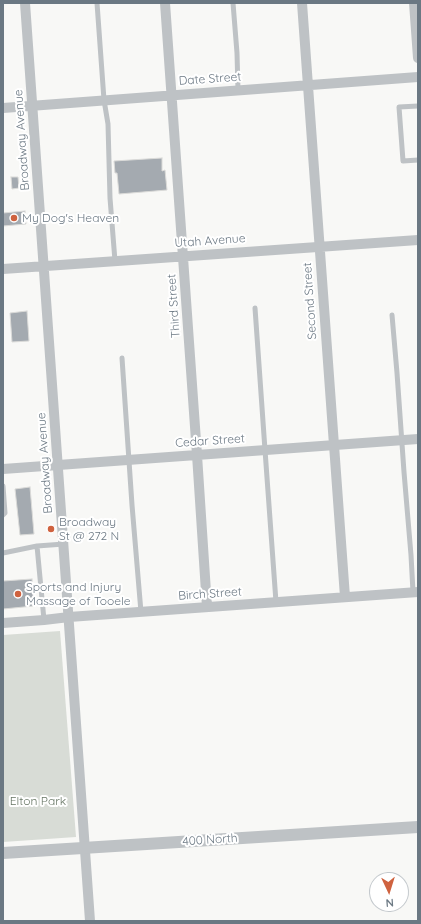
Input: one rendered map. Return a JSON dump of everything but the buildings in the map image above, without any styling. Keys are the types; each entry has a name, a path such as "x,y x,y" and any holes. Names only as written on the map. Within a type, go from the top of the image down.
{"street":[{"name":"Broadway Avenue","path":"25,3 90,921"},
{"name":"Third Street","path":"165,3 207,607"},
{"name":"Second Street","path":"302,3 345,597"},
{"path":"414,3 418,58"},
{"name":"Date Street","path":"3,108 418,78"},
{"name":"Utah Avenue","path":"3,269 418,240"},
{"name":"Cedar Street","path":"3,469 418,439"},
{"name":"Birch Street","path":"3,623 415,592"},
{"name":"400 North","path":"3,854 418,827"}],"lane":[{"path":"97,3 104,100 108,124 110,198 115,261"},
{"path":"233,3 238,90"},
{"path":"418,106 400,107 403,161 418,160"},
{"path":"255,308 276,602"},
{"path":"392,315 415,592"},
{"path":"122,358 141,612"},
{"path":"3,486 5,513 3,515"},
{"path":"3,553 37,546 64,544"},
{"path":"37,546 44,620"}],"green space":[{"name":"Elton Park","path":"60,631 76,837 3,842 3,635"}],"place":[{"name":"My Dog's Heaven","path":"14,218"},
{"name":"Broadway St @ 272 N","path":"51,529"},
{"name":"Sports and Injury Massage of Tooele","path":"18,594"}]}
